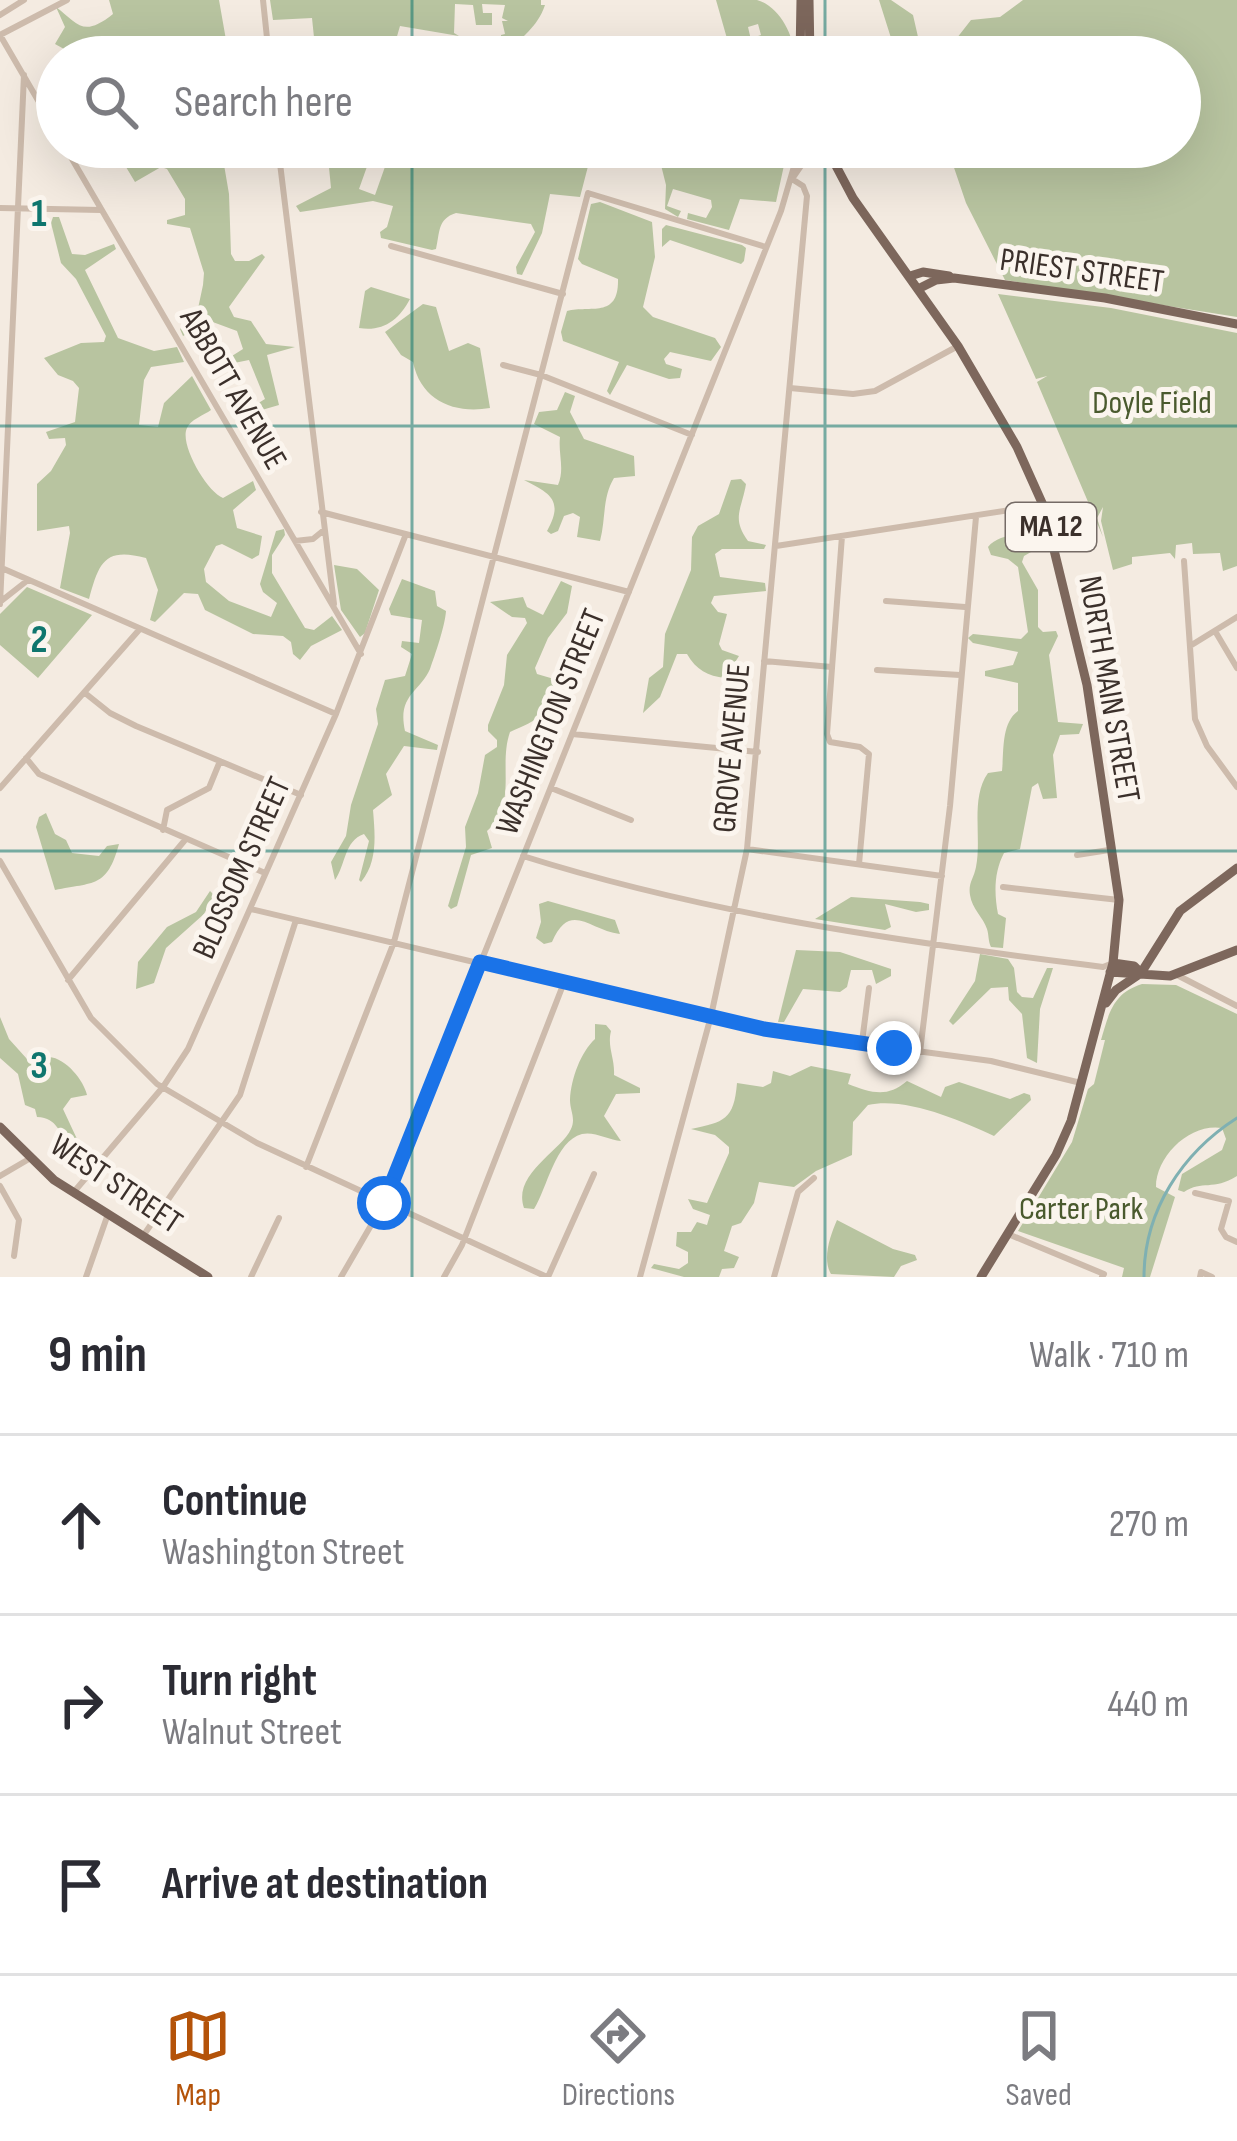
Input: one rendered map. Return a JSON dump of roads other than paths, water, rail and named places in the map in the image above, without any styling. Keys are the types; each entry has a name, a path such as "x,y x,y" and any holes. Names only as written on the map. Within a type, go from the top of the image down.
{"main road":[{"path":"802,36 805,0"},
{"path":"805,0 808,36"},
{"name":"NORTH MAIN STREET","path":"836,168 958,346 1017,447 1043,505 1087,685 1119,900 1119,930 1100,1013"},
{"path":"910,276 926,272 954,278"},
{"name":"PRIEST STREET","path":"920,289 936,280 954,278 1106,298 1237,324"},
{"path":"1100,1013 1116,990 1142,973 1180,911 1237,868"},
{"path":"1109,967 1132,976 1162,977 1237,950"},
{"name":"MA 12","path":"982,1277 1062,1144 1100,1013"},
{"name":"WEST STREET","path":"0,1127 28,1159 73,1193 208,1277"}],"street":[{"path":"0,15 23,0"},
{"path":"36,97 0,35 67,0"},
{"path":"263,0 267,36"},
{"path":"0,603 24,76"},
{"name":"ABBOTT AVENUE","path":"77,168 361,655"},
{"path":"280,168 337,613"},
{"name":"WASHINGTON STREET","path":"341,1277 384,1203 794,168"},
{"name":"WASHINGTON STREET","path":"792,179 800,168"},
{"name":"GROVE AVENUE","path":"640,1277 711,1016 747,849 807,192 792,179"},
{"path":"306,1166 394,942 588,193 766,248"},
{"path":"787,195 799,200 805,212"},
{"path":"0,208 101,210"},
{"path":"391,245 563,294"},
{"path":"790,388 875,392 958,346"},
{"path":"503,365 541,375 692,435"},
{"path":"776,546 1043,505"},
{"path":"321,512 629,592"},
{"path":"920,1052 976,518"},
{"path":"295,541 313,539 324,530"},
{"name":"BLOSSOM STREET","path":"73,1193 163,1088 188,1049 361,655 406,534"},
{"path":"842,536 827,740 860,747 869,754 859,865"},
{"path":"1184,561 1198,728 1237,788"},
{"path":"4,568 336,714"},
{"path":"0,603 28,580"},
{"path":"886,601 965,607"},
{"path":"1190,646 1237,617"},
{"path":"0,788 139,630"},
{"path":"1215,631 1237,668"},
{"path":"764,661 833,667"},
{"path":"877,670 960,675"},
{"path":"85,693 110,713 301,795"},
{"path":"572,734 758,752"},
{"path":"26,758 40,774 266,874"},
{"path":"163,830 167,810 209,788 220,761"},
{"path":"551,788 631,820"},
{"path":"68,980 184,840"},
{"path":"747,849 942,876"},
{"path":"1077,855 1109,850"},
{"path":"523,856 596,879 798,924 1109,967"},
{"path":"0,861 104,1034 163,1088 220,1124 547,1277 594,1174"},
{"path":"1004,887 1119,900"},
{"path":"251,909 783,1033 991,1061 1081,1083"},
{"path":"143,1237 240,1096 296,920"},
{"path":"1177,975 1237,1006"},
{"path":"444,1277 464,1239 563,985"},
{"path":"862,1042 869,988"},
{"path":"0,1176 28,1159"},
{"path":"774,1277 798,1192 814,1178"},
{"path":"0,1186 19,1220 14,1256"},
{"path":"1195,1192 1229,1201 1221,1228 1226,1238 1237,1242"},
{"path":"86,1277 108,1214"},
{"path":"251,1277 279,1218"},
{"path":"1007,1234 1104,1274 1102,1277"},
{"path":"1200,1277 1201,1272 1212,1277"}],"waterway":[{"path":"1144,1277 1151,1229 1170,1186 1199,1148 1237,1118"}],"park label":[{"name":"Doyle Field","path":"1152,403"},
{"name":"Carter Park","path":"1081,1209"}]}
